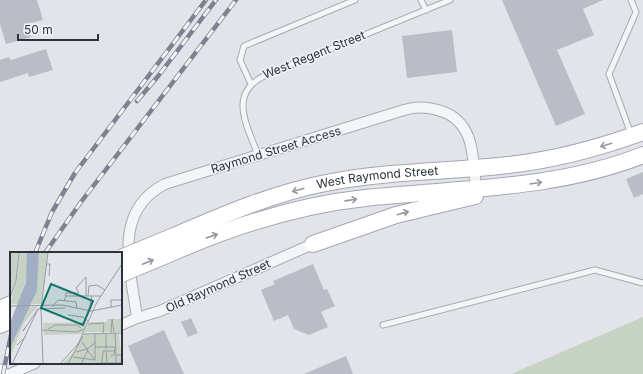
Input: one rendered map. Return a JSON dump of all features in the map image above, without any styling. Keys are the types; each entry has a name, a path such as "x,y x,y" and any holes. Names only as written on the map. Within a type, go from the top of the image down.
{"main road":[{"name":"West Raymond Street","path":"122,273 251,204 299,189 330,182 381,175 508,165 557,158 638,134"},
{"name":"West Raymond Street","path":"122,258 310,207 364,198 517,186 578,174 643,155"},
{"path":"313,244 408,212 517,186"},
{"path":"0,309 10,304"},
{"path":"0,325 10,320"}],"street":[{"name":"Raymond Street Access","path":"137,318 128,250 128,234 134,214 144,199 165,184 404,110 420,107 444,112 462,124 469,138 476,189"},
{"name":"Old Raymond Street","path":"122,325 160,311 313,244"},
{"path":"10,374 33,364"}],"lane":[{"path":"251,84 240,60 244,46 355,0"},
{"path":"422,0 426,10"},
{"name":"West Regent Street","path":"258,155 244,115 243,106 244,93 251,84 266,75 450,0"},
{"path":"631,0 636,12 609,74 638,134"},
{"path":"383,325 595,270 643,283"}],"green space":[{"path":"643,317 643,374 511,374"}],"building":[{"path":"0,0 37,0 43,20 27,24 31,37 6,44 0,24"},
{"path":"502,0 603,0 583,9 594,35 557,50 585,114 556,126"},
{"path":"452,30 457,72 407,78 402,36"},
{"path":"46,49 53,70 29,77 28,73 0,82 0,60 9,57 11,60"},
{"path":"643,172 643,194 634,198 626,179"},
{"path":"313,264 324,290 327,289 335,306 321,312 328,327 309,335 294,329 288,315 274,321 261,290 275,284 273,281"},
{"path":"191,318 198,333 188,337 181,322"},
{"path":"164,330 184,374 140,374 128,346"},
{"path":"346,356 353,374 304,374"}],"railway":[{"path":"35,252 52,212 75,173 206,0"},
{"path":"137,101 159,75 216,0"},
{"path":"46,252 81,202 236,0"},
{"path":"3,374 10,340"}]}
